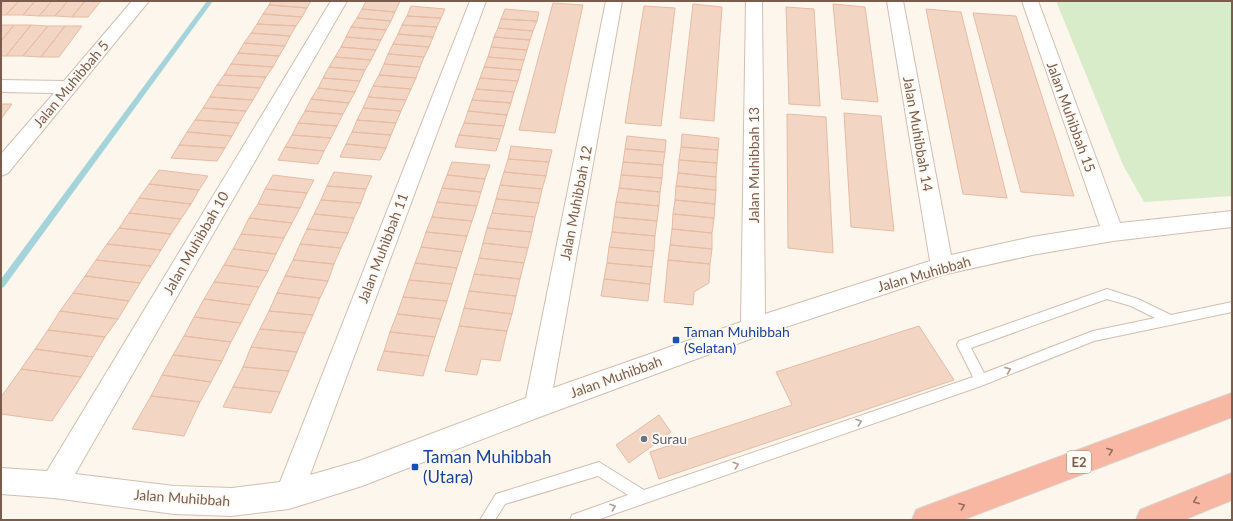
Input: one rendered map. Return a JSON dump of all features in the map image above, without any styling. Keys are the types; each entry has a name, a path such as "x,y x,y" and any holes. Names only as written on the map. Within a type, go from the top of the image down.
{"highway":[{"name":"E2","path":"926,520 1232,405"},
{"path":"1150,520 1232,486"}],"street":[{"name":"Jalan Muhibbah 5","path":"1,168 141,1"},
{"name":"Jalan Muhibbah 10","path":"54,485 338,1"},
{"name":"Jalan Muhibbah 11","path":"288,495 478,1"},
{"name":"Jalan Muhibbah 12","path":"537,406 614,1"},
{"name":"Jalan Muhibbah 13","path":"752,328 754,1"},
{"name":"Jalan Muhibbah 14","path":"894,1 942,266"},
{"name":"Jalan Muhibbah 15","path":"1030,1 1113,232"},
{"path":"1,86 69,87"},
{"name":"Jalan Muhibbah","path":"1,481 54,485 174,500 232,502 288,495 362,473 537,406 752,328 942,266 1032,246 1113,232 1232,219"}],"lane":[{"path":"981,380 963,345 1107,294 1134,302 1171,320"},
{"path":"576,520 981,380 1093,336 1232,308"},
{"path":"487,520 501,499 599,469 643,497"}],"green space":[{"path":"1056,1 1232,1 1232,196 1144,202 1123,165"}],"building":[{"path":"2,1 19,1 6,15 1,15"},
{"path":"19,1 35,1 23,15 6,15"},
{"path":"35,1 52,1 39,16 23,15"},
{"path":"52,1 68,1 55,16 39,16"},
{"path":"68,1 85,1 72,17 55,16"},
{"path":"85,1 101,1 88,17 72,17"},
{"path":"271,1 311,1 307,8 269,5"},
{"path":"366,1 400,1 395,12 362,9"},
{"path":"553,3 583,5 555,133 519,130"},
{"path":"693,4 722,7 714,121 680,118"},
{"path":"833,4 865,7 878,102 842,99"},
{"path":"269,5 307,8 302,17 263,14"},
{"path":"411,6 445,9 441,18 407,16"},
{"path":"644,6 675,8 661,126 625,123"},
{"path":"786,7 814,9 820,106 789,104"},
{"path":"362,9 395,12 391,21 357,18"},
{"path":"505,9 539,12 537,21 501,19"},
{"path":"926,9 961,12 1007,198 963,194"},
{"path":"973,13 1016,16 1074,196 1021,192"},
{"path":"263,14 302,17 296,26 257,24"},
{"path":"407,16 441,18 437,27 402,25"},
{"path":"357,18 391,21 386,30 351,27"},
{"path":"501,19 537,21 533,31 498,28"},
{"path":"257,24 296,26 290,36 251,33"},
{"path":"1,25 14,25 1,41"},
{"path":"14,25 31,25 6,56 1,56 1,41"},
{"path":"31,25 48,26 23,56 6,56"},
{"path":"402,25 437,27 433,37 398,34"},
{"path":"48,26 65,26 41,57 23,56"},
{"path":"65,26 82,26 59,57 41,57"},
{"path":"351,27 386,30 381,40 346,37"},
{"path":"498,28 533,31 530,40 494,37"},
{"path":"251,33 290,36 285,46 244,43"},
{"path":"398,34 433,37 429,47 393,44"},
{"path":"346,37 381,40 376,50 341,47"},
{"path":"494,37 530,40 527,50 491,47"},
{"path":"244,43 285,46 279,56 238,53"},
{"path":"393,44 429,47 424,57 388,54"},
{"path":"341,47 376,50 371,60 335,57"},
{"path":"491,47 527,50 524,60 488,57"},
{"path":"238,53 279,56 273,67 231,64"},
{"path":"388,54 424,57 420,67 384,64"},
{"path":"335,57 371,60 365,70 329,67"},
{"path":"488,57 524,60 521,70 484,67"},
{"path":"231,64 273,67 266,77 224,75"},
{"path":"384,64 420,67 416,78 379,75"},
{"path":"329,67 365,70 360,81 323,78"},
{"path":"484,67 521,70 518,81 480,78"},
{"path":"224,75 266,77 260,88 217,85"},
{"path":"379,75 416,78 411,89 373,86"},
{"path":"323,78 360,81 355,92 318,88"},
{"path":"480,78 518,81 514,92 476,89"},
{"path":"217,85 260,88 253,100 210,97"},
{"path":"373,86 411,89 406,100 368,97"},
{"path":"318,88 355,92 349,103 311,99"},
{"path":"476,89 514,92 511,103 472,100"},
{"path":"210,97 253,100 246,111 203,108"},
{"path":"368,97 406,100 401,111 363,108"},
{"path":"311,99 349,103 343,114 305,111"},
{"path":"472,100 511,103 507,115 468,111"},
{"path":"1,104 12,104 1,119"},
{"path":"203,108 246,111 239,123 195,120"},
{"path":"363,108 401,111 396,123 357,120"},
{"path":"305,111 343,114 337,126 298,123"},
{"path":"468,111 507,115 504,126 464,123"},
{"path":"844,113 881,116 894,231 851,227"},
{"path":"787,114 826,117 833,253 788,248"},
{"path":"195,120 239,123 232,136 187,132"},
{"path":"357,120 396,123 391,135 352,132"},
{"path":"298,123 337,126 331,138 292,135"},
{"path":"464,123 504,126 500,139 459,135"},
{"path":"187,132 232,136 225,148 179,145"},
{"path":"352,132 391,135 386,148 346,144"},
{"path":"682,134 719,138 718,150 681,147"},
{"path":"292,135 331,138 324,151 285,147"},
{"path":"459,135 500,139 496,151 455,147"},
{"path":"627,136 666,140 665,152 625,149"},
{"path":"346,144 386,148 380,160 340,157"},
{"path":"179,145 225,148 217,161 171,158"},
{"path":"511,146 552,150 549,162 508,159"},
{"path":"285,147 324,151 318,164 278,160"},
{"path":"681,147 718,150 717,163 679,160"},
{"path":"625,149 665,152 663,165 623,162"},
{"path":"508,159 549,162 546,176 504,172"},
{"path":"679,160 717,163 716,177 678,173"},
{"path":"452,162 490,165 485,179 447,175"},
{"path":"623,162 663,165 662,178 621,175"},
{"path":"159,170 208,176 199,190 149,184"},
{"path":"334,172 372,176 366,189 327,186"},
{"path":"504,172 546,176 542,189 500,185"},
{"path":"678,173 716,177 716,190 676,186"},
{"path":"273,175 314,180 307,193 265,189"},
{"path":"447,175 485,179 481,192 442,188"},
{"path":"621,175 662,178 660,192 619,188"},
{"path":"149,184 199,190 191,204 139,198"},
{"path":"500,185 542,189 539,203 496,199"},
{"path":"327,186 366,189 361,203 321,200"},
{"path":"676,186 716,190 715,204 675,200"},
{"path":"442,188 481,192 477,206 437,202"},
{"path":"619,188 660,192 659,206 616,202"},
{"path":"265,189 307,193 300,208 258,204"},
{"path":"139,198 191,204 181,219 129,213"},
{"path":"496,199 539,203 535,217 492,213"},
{"path":"321,200 361,203 354,218 314,214"},
{"path":"675,200 715,204 714,218 673,214"},
{"path":"437,202 477,206 472,221 432,217"},
{"path":"616,202 659,206 657,221 614,217"},
{"path":"258,204 300,208 292,223 249,218"},
{"path":"129,213 181,219 171,234 119,228"},
{"path":"492,213 535,217 532,232 487,228"},
{"path":"314,214 354,218 348,233 307,229"},
{"path":"673,214 714,218 712,233 672,229"},
{"path":"432,217 472,221 467,236 426,232"},
{"path":"614,217 657,221 655,236 612,232"},
{"path":"249,218 292,223 284,238 241,234"},
{"path":"119,228 171,234 161,250 107,244"},
{"path":"487,228 532,232 528,248 483,243"},
{"path":"307,229 348,233 341,248 300,244"},
{"path":"672,229 712,233 712,249 670,245"},
{"path":"426,232 467,236 462,252 421,247"},
{"path":"612,232 655,236 654,251 609,247"},
{"path":"241,234 284,238 276,254 233,249"},
{"path":"483,243 528,248 524,263 479,258"},
{"path":"107,244 161,250 151,266 96,260"},
{"path":"300,244 341,248 334,264 293,260"},
{"path":"670,245 712,249 710,264 668,260"},
{"path":"421,247 462,252 457,268 415,263"},
{"path":"609,247 654,251 652,267 607,263"},
{"path":"233,249 276,254 268,271 224,265"},
{"path":"479,258 524,263 520,279 474,274"},
{"path":"96,260 151,266 140,283 85,276"},
{"path":"293,260 334,264 328,281 285,276"},
{"path":"668,260 710,264 709,283 694,292 693,305 664,302"},
{"path":"415,263 457,268 452,284 409,280"},
{"path":"607,263 652,267 650,284 604,279"},
{"path":"224,265 268,271 259,287 214,282"},
{"path":"474,274 520,279 516,296 469,291"},
{"path":"85,276 140,283 129,301 73,293"},
{"path":"285,276 328,281 320,298 277,293"},
{"path":"604,279 650,284 648,301 601,296"},
{"path":"409,280 452,284 447,301 403,297"},
{"path":"214,282 259,287 250,305 204,299"},
{"path":"469,291 516,296 512,314 464,308"},
{"path":"73,293 129,301 118,319 60,311"},
{"path":"277,293 320,298 313,315 269,311"},
{"path":"403,297 447,301 441,319 397,314"},
{"path":"204,299 250,305 241,323 194,317"},
{"path":"464,308 512,314 507,331 459,326"},
{"path":"60,311 118,319 105,337 48,330"},
{"path":"269,311 313,315 305,333 260,329"},
{"path":"397,314 441,319 435,337 390,332"},
{"path":"194,317 241,323 231,342 184,336"},
{"path":"459,326 507,331 500,361 481,359 477,375 445,371"},
{"path":"919,326 954,380 659,479 650,452 792,405 776,372"},
{"path":"260,329 305,333 297,352 251,347"},
{"path":"48,330 105,337 93,357 35,349"},
{"path":"390,332 435,337 429,356 384,351"},
{"path":"184,336 231,342 222,361 173,355"},
{"path":"251,347 297,352 289,371 243,367"},
{"path":"35,349 93,357 81,377 21,369"},
{"path":"384,351 429,356 423,376 377,370"},
{"path":"173,355 222,361 211,382 162,375"},
{"path":"243,367 289,371 280,392 233,387"},
{"path":"21,369 81,377 52,421 1,414 1,397"},
{"path":"162,375 211,382 200,402 151,396"},
{"path":"233,387 280,392 271,413 223,407"},
{"path":"151,396 200,402 184,436 132,429"},
{"name":"Surau","path":"659,415 671,432 629,463 616,445"}],"waterway":[{"path":"1,285 210,1"}],"place":[{"name":"Taman Muhibbah (Selatan)","path":"676,340"},
{"name":"Surau","path":"644,439"},
{"name":"Taman Muhibbah (Utara)","path":"415,467"}]}
